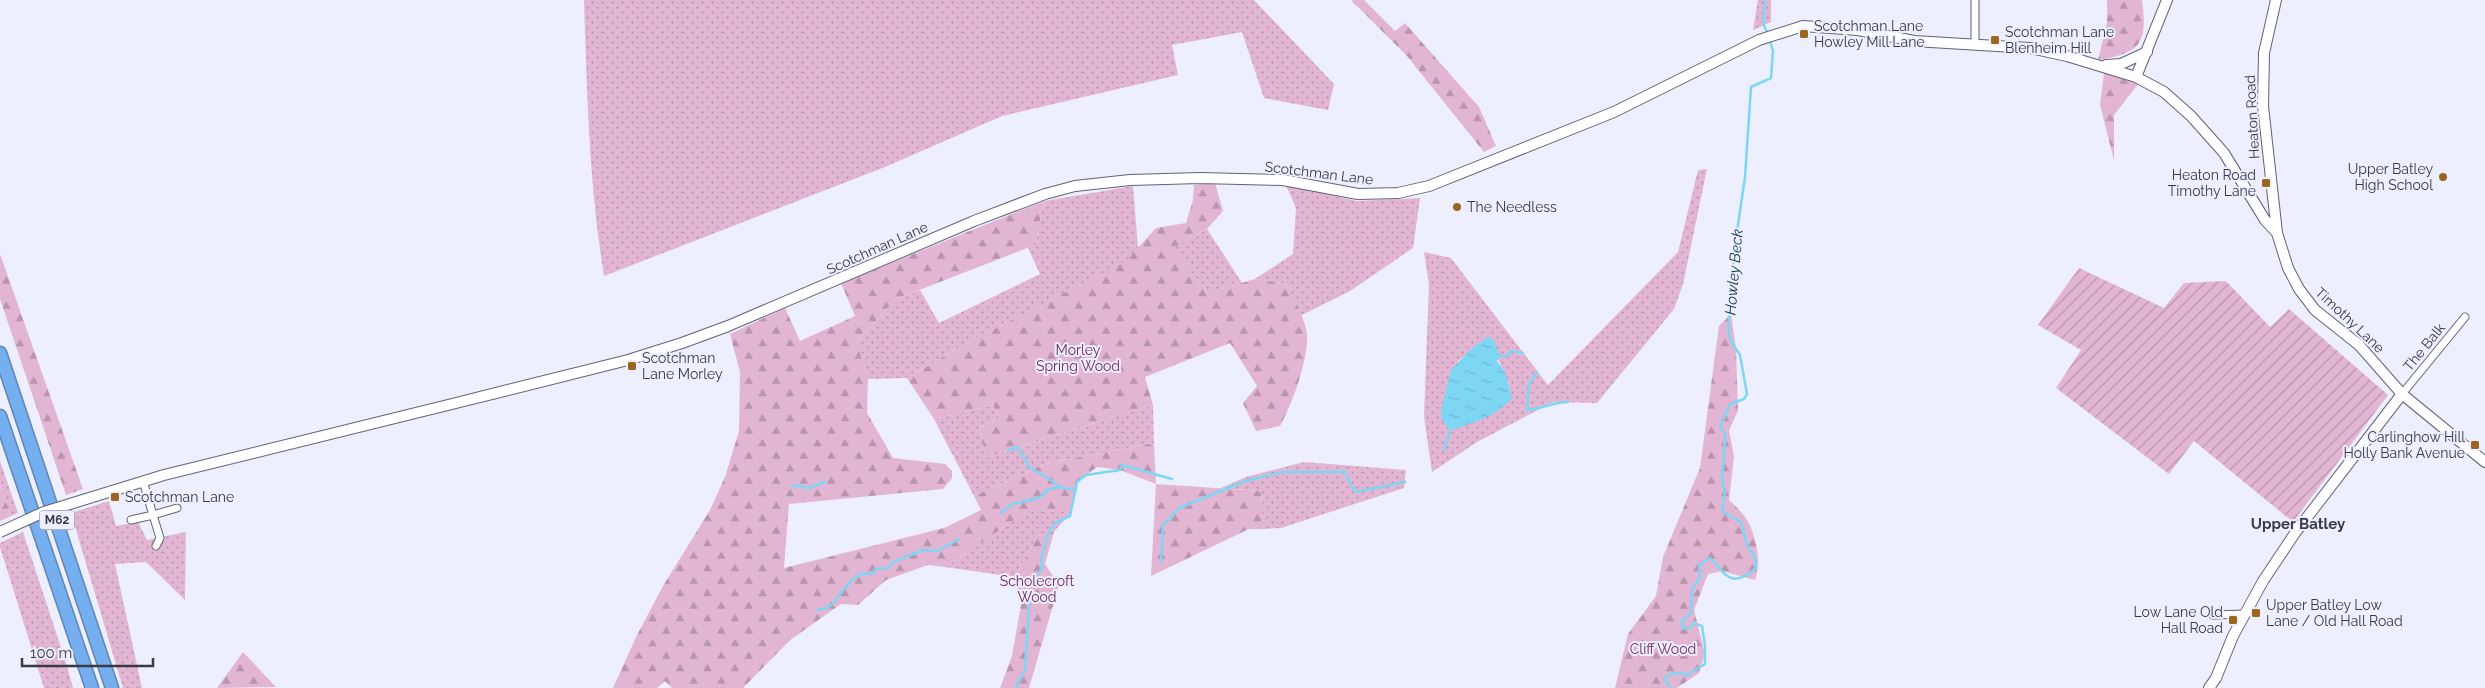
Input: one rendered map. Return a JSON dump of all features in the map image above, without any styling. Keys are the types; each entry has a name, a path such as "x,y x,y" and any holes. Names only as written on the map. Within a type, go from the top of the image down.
{"highway":[{"name":"M62","path":"0,353 108,670 112,688"},
{"name":"M62","path":"0,416 92,688"}],"main road":[{"path":"2136,77 2167,0"},
{"name":"Heaton Road","path":"2276,0 2264,53 2263,106 2277,233"},
{"name":"Timothy Lane","path":"1760,40 1803,26 1830,27 1914,41 2030,48 2067,56 2136,77 2164,92 2191,116 2224,153 2265,220 2277,233 2288,268 2299,289 2315,310 2359,345 2402,394 2485,462"},
{"name":"Scotchman Lane","path":"0,532 44,512 143,481 591,369 682,343 728,326 974,221 1045,194 1075,186 1130,180 1200,178 1283,180 1358,194 1398,193 1429,186 1614,112 1760,40"},
{"path":"2100,66 2121,64 2147,52"},
{"path":"2209,688 2216,678 2233,636 2263,581 2295,533 2402,394"}],"street":[{"path":"1975,0 1975,44"},
{"name":"The Balk","path":"2402,394 2465,317"},
{"path":"143,481 160,538 156,546"},
{"path":"131,520 177,508"},
{"path":"2213,615 2245,614"}],"green space":[{"path":"584,0 1254,0 1334,84 1328,110 1264,98 1242,32 1172,45 1178,75 1002,116 885,167 604,276 592,173"},
{"path":"1351,0 1364,0 1395,31 1405,23 1479,107 1496,146 1484,152 1407,56"},
{"path":"1758,0 1771,0 1771,22 1753,30"},
{"path":"2107,0 2142,0 2144,27 2138,44 2132,49 2124,54 2098,60 2107,23"},
{"path":"2104,73 2138,84 2114,115 2114,160 2100,105"},
{"path":"1707,169 1683,284 1674,309 1597,403 1553,402 1477,442 1432,472 1424,416 1429,284 1424,252 1451,258 1548,385 1678,252 1698,170","holes":["1489,336 1505,375 1510,388 1457,362"]},
{"name":"Morley Spring Wood","path":"1215,183 1223,211 1207,229 1173,248 1208,293 1255,279 1287,284 1304,323 1307,344 1299,381 1280,426 1256,431 1243,403 1257,386 1230,343 1145,377 1153,405 986,457 979,428 999,418 993,405 934,419 907,378 967,343 1126,261 1156,228 1186,223 1193,200 1194,185"},
{"path":"1286,185 1357,201 1420,198 1413,248 1350,291 1300,316 1287,284 1255,279 1293,254 1296,208"},
{"path":"1133,186 1138,248 1127,261 967,343 907,378 868,379 857,342 896,299 920,290 939,323 1040,274 1028,248 1035,245 1044,201"},
{"path":"1044,201 1035,245 896,299 857,342 868,379 867,413 893,458 945,464 952,471 952,478 943,489 789,504 784,568 944,528 981,510 974,496 1048,463 1154,443 1156,484 1120,470 1097,467 1077,482 1071,512 1026,512 945,567 928,565 886,580 858,605 841,604 790,640 743,688 672,688 665,681 657,688 613,688 637,635 663,586 710,510 725,477 739,431 740,372 730,334 785,308 800,341 855,316 841,283"},
{"path":"1207,229 1242,283 1208,293 1172,248"},
{"path":"0,254 83,489 66,495 0,299"},
{"path":"2079,268 2164,308 2184,283 2226,281 2270,327 2289,309 2388,395 2293,522 2194,441 2169,474 2056,388 2081,350 2038,325"},
{"name":"Cliff Wood","path":"1731,314 1736,349 1738,411 1729,430 1734,457 1729,500 1745,517 1755,539 1758,565 1755,580 1722,571 1708,574 1694,610 1705,654 1699,673 1677,688 1615,688 1628,634 1656,596 1663,557 1700,468 1719,326"},
{"path":"993,405 999,418 979,428 986,457 1153,405 1154,443 1048,463 974,496 934,419"},
{"path":"0,461 18,513 11,516 0,484"},
{"path":"1304,462 1406,470 1404,488 1281,528 1263,529 1261,491 1221,488 1246,477"},
{"path":"0,484 11,516 0,521"},
{"path":"1156,484 1261,491 1263,529 1249,529 1151,576"},
{"path":"109,501 116,526 138,522 147,540 186,532 185,600 146,562 115,564 142,688 123,688 71,513"},
{"path":"1026,512 1071,512 1054,532 1037,536 1015,577 945,567"},
{"path":"23,532 73,688 44,688 0,547 0,543"},
{"name":"Scholecroft Wood","path":"1054,532 1045,564 1059,585 1029,688 1000,688 1012,656 1021,605 1015,577 1037,536"},
{"path":"243,652 276,687 217,688"}],"water":[{"path":"1489,336 1494,341 1500,356 1497,361 1505,372 1512,398 1491,415 1450,430 1442,420 1441,411 1451,370 1470,350"}],"waterway":[{"name":"Howley Beck","path":"1765,0 1763,23 1768,35"},
{"name":"Howley Beck","path":"1671,688 1664,679 1675,673 1687,675 1705,664 1702,626 1693,623 1690,628 1683,629 1682,621 1691,613 1692,589 1700,577 1699,565 1710,558 1726,575 1735,579 1741,578 1756,568 1755,558 1747,545 1741,522 1722,511 1725,492 1722,480 1725,434 1720,427 1730,404 1744,399 1747,394 1740,355 1732,343 1728,330 1735,245 1745,177 1751,87 1771,78 1773,51 1770,41"},
{"path":"1500,356 1507,356 1511,351 1523,353"},
{"path":"1537,372 1529,384 1527,410 1568,402"},
{"path":"1444,450 1450,430"},
{"path":"1008,450 1018,447 1029,467 1059,487"},
{"path":"1038,574 1042,568 1041,559 1048,534 1055,523 1070,516 1077,482 1086,475 1120,470 1122,465 1172,479"},
{"path":"1161,562 1163,525 1179,508 1245,481 1282,472 1345,472 1356,492 1405,482"},
{"path":"792,485 809,488 825,482"},
{"path":"1001,513 1012,504 1039,498 1047,490 1059,487 1076,490"},
{"path":"817,610 829,607 858,576 872,574 876,569 888,568 893,562 923,550 937,551 959,539"},
{"path":"1015,688 1025,670 1030,591"}],"place":[{"name":"Scotchman Lane Howley Mill Lane","path":"1804,34"},
{"name":"Scotchman Lane Blenheim Hill","path":"1995,40"},
{"name":"Upper Batley High School","path":"2443,177"},
{"name":"Heaton Road Timothy Lane","path":"2266,183"},
{"name":"The Needless","path":"1457,207"},
{"name":"Scotchman Lane Morley","path":"632,366"},
{"name":"Carlinghow Hill Holly Bank Avenue","path":"2475,445"},
{"name":"Scotchman Lane","path":"115,497"},
{"name":"Upper Batley Low Lane / Old Hall Road","path":"2256,613"},
{"name":"Low Lane Old Hall Road","path":"2233,620"}],"district":[{"name":"Upper Batley","path":"2298,524"}]}
